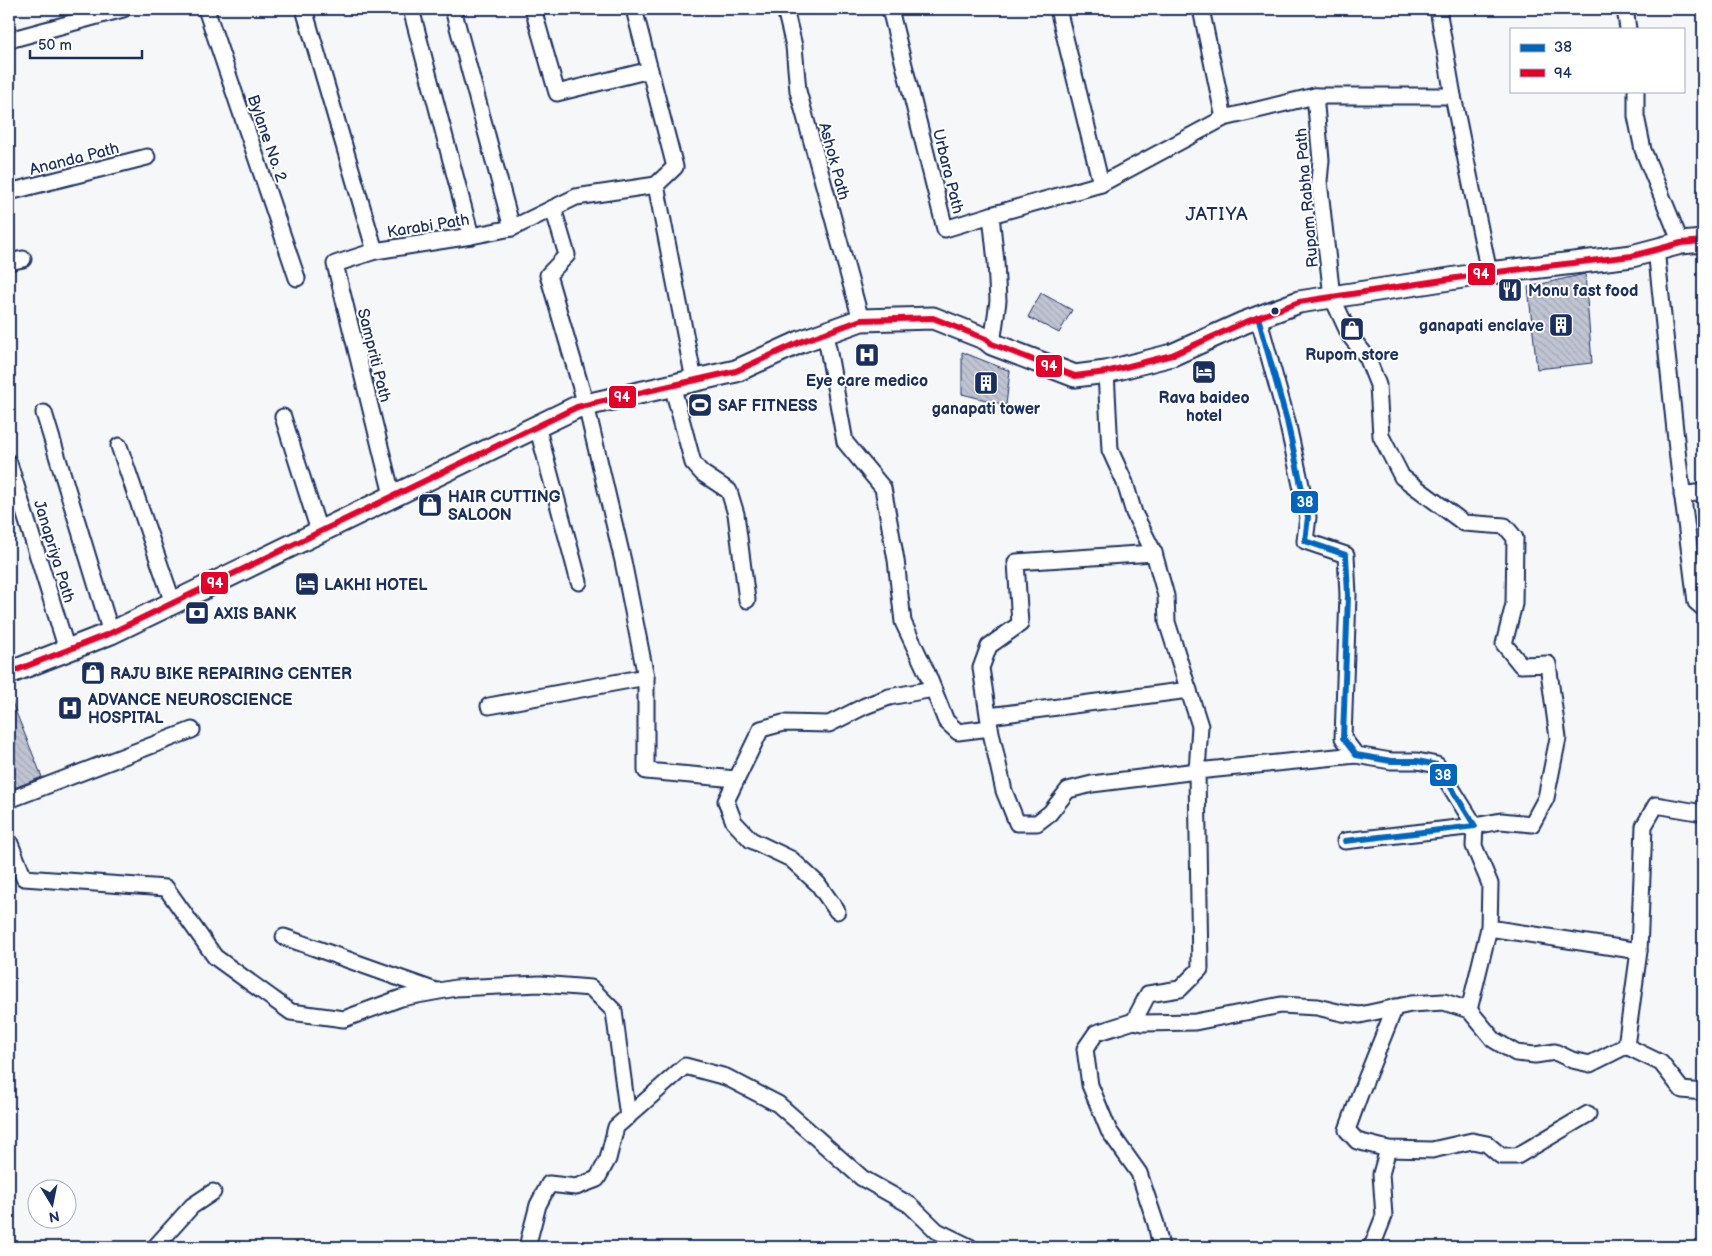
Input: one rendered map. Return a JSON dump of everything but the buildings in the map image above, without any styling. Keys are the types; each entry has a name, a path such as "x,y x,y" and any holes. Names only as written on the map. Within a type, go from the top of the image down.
{"main road":[{"path":"9,673 111,632 578,407 736,371 800,342 861,320 933,318 986,339 992,344 1075,376 1106,372 1172,355 1258,317 1299,302 1489,273 1632,256 1681,243 1703,241"}],"street":[{"path":"9,40 123,9"},
{"name":"Bylane No. 2","path":"206,9 297,278"},
{"name":"Karabi Path","path":"304,9 374,251 512,228 576,197 656,186"},
{"path":"411,9 471,236"},
{"path":"453,9 512,228"},
{"path":"533,9 557,93 650,70"},
{"path":"634,9 675,167 656,186 694,380"},
{"name":"Ashok Path","path":"785,9 794,46 798,92 861,320"},
{"name":"Urbara Path","path":"890,9 945,229 991,215 998,301 992,344"},
{"path":"1058,9 1101,184"},
{"path":"1201,9 1224,118"},
{"path":"1438,9 1453,96 1489,273"},
{"path":"1625,9 1628,28"},
{"path":"1636,92 1636,116 1643,150 1681,243"},
{"path":"991,215 1101,184 1224,118 1315,96 1453,96"},
{"name":"Rupam Rabha Path","path":"1315,96 1321,160 1319,181 1332,297 1350,336 1367,357 1378,386 1381,436 1402,477 1464,523 1505,526 1514,538 1514,604 1504,644 1521,665 1548,664 1558,738 1546,798 1532,824 1501,821 1475,826"},
{"name":"Ananda Path","path":"9,192 147,157"},
{"path":"553,208 567,255 548,275 586,405 623,561 646,678 646,771 736,779"},
{"path":"1656,249 1682,494 1696,602 1703,608"},
{"name":"Sampriti Path","path":"374,251 335,264 392,495"},
{"path":"1258,317 1286,422 1308,517 1305,542 1346,555 1348,595 1343,738 1356,755"},
{"path":"824,334 845,442 883,488 896,560 903,622 946,721 958,732 990,722 1189,690"},
{"path":"1106,372 1110,450 1125,483 1134,513 1154,554 1166,596 1167,622 1200,726 1197,771 1200,969 1180,989 1148,994 1134,1021"},
{"path":"672,386 693,463 702,473 729,491 736,514 747,600"},
{"path":"44,413 111,632"},
{"path":"283,418 319,531"},
{"path":"537,426 579,582"},
{"path":"119,446 173,603"},
{"name":"Janapriya Path","path":"9,463 67,650"},
{"path":"1682,494 1703,492"},
{"path":"1154,554 1016,562 1020,624 990,646 981,668 1004,791 1017,823 1037,823 1050,813 1068,790 1092,784 1356,755 1391,761 1417,761 1437,765 1475,826 1474,846 1490,884 1489,928 1469,1010"},
{"path":"489,706 646,678"},
{"path":"837,911 818,884 791,860 751,840 734,822 726,801 761,729 783,723 829,724 865,706 889,697 933,688"},
{"path":"9,800 192,730"},
{"path":"1626,1046 1639,950 1644,826 1656,805 1703,813"},
{"path":"1344,841 1475,826"},
{"path":"9,841 24,878 166,888 215,957 291,1012 344,1019 402,998 456,988 540,984 591,988 614,1010 628,1117"},
{"path":"1489,928 1639,950"},
{"path":"284,937 438,991"},
{"path":"1160,1247 1156,1224 1139,1173 1109,1131 1090,1085 1085,1050 1096,1033 1134,1021 1143,1023 1195,1022 1281,1005 1317,1007 1342,1013 1360,1014 1411,1004 1444,1002 1469,1010 1494,1040 1516,1054 1535,1055 1555,1052 1572,1060 1590,1064 1626,1046"},
{"path":"1395,1007 1347,1130 1357,1141 1388,1149 1432,1150 1472,1141 1487,1144 1502,1156 1517,1156 1588,1114"},
{"path":"1626,1046 1661,1063 1682,1090 1703,1092"},
{"path":"527,1247 538,1205 549,1184 576,1187 597,1180 608,1159 616,1127 685,1066 726,1077 778,1104 862,1178 910,1205 937,1231 970,1247"},
{"path":"1370,1247 1384,1216 1381,1174 1388,1149"},
{"path":"155,1247 192,1206 213,1192"}],"transit line":[{"name":"94","path":"9,673 111,633 577,407 736,371 800,342 861,320 933,318 986,339 992,344 1075,376 1106,372 1172,355 1243,323 1299,302 1489,273 1632,256 1681,243 1703,241"},
{"name":"38","path":"1258,317 1287,421 1308,517 1305,541 1346,555 1348,595 1343,738 1356,755 1391,761 1417,761 1437,765 1475,826 1345,841"}],"place":[{"name":"Monu fast food","path":"1510,290"},
{"name":"ganapati enclave","path":"1561,325"},
{"name":"Rupom store","path":"1352,329"},
{"name":"Eye care medico","path":"867,355"},
{"name":"Rava baideo hotel","path":"1204,372"},
{"name":"ganapati tower","path":"986,383"},
{"name":"SAF FITNESS","path":"700,405"},
{"name":"HAIR CUTTING SALOON","path":"430,505"},
{"name":"LAKHI HOTEL","path":"307,584"},
{"name":"AXIS BANK","path":"197,613"},
{"name":"RAJU BIKE REPAIRING CENTER","path":"93,673"},
{"name":"ADVANCE NEUROSCIENCE HOSPITAL","path":"70,708"}],"district":[{"name":"JATIYA","path":"1217,213"}]}
